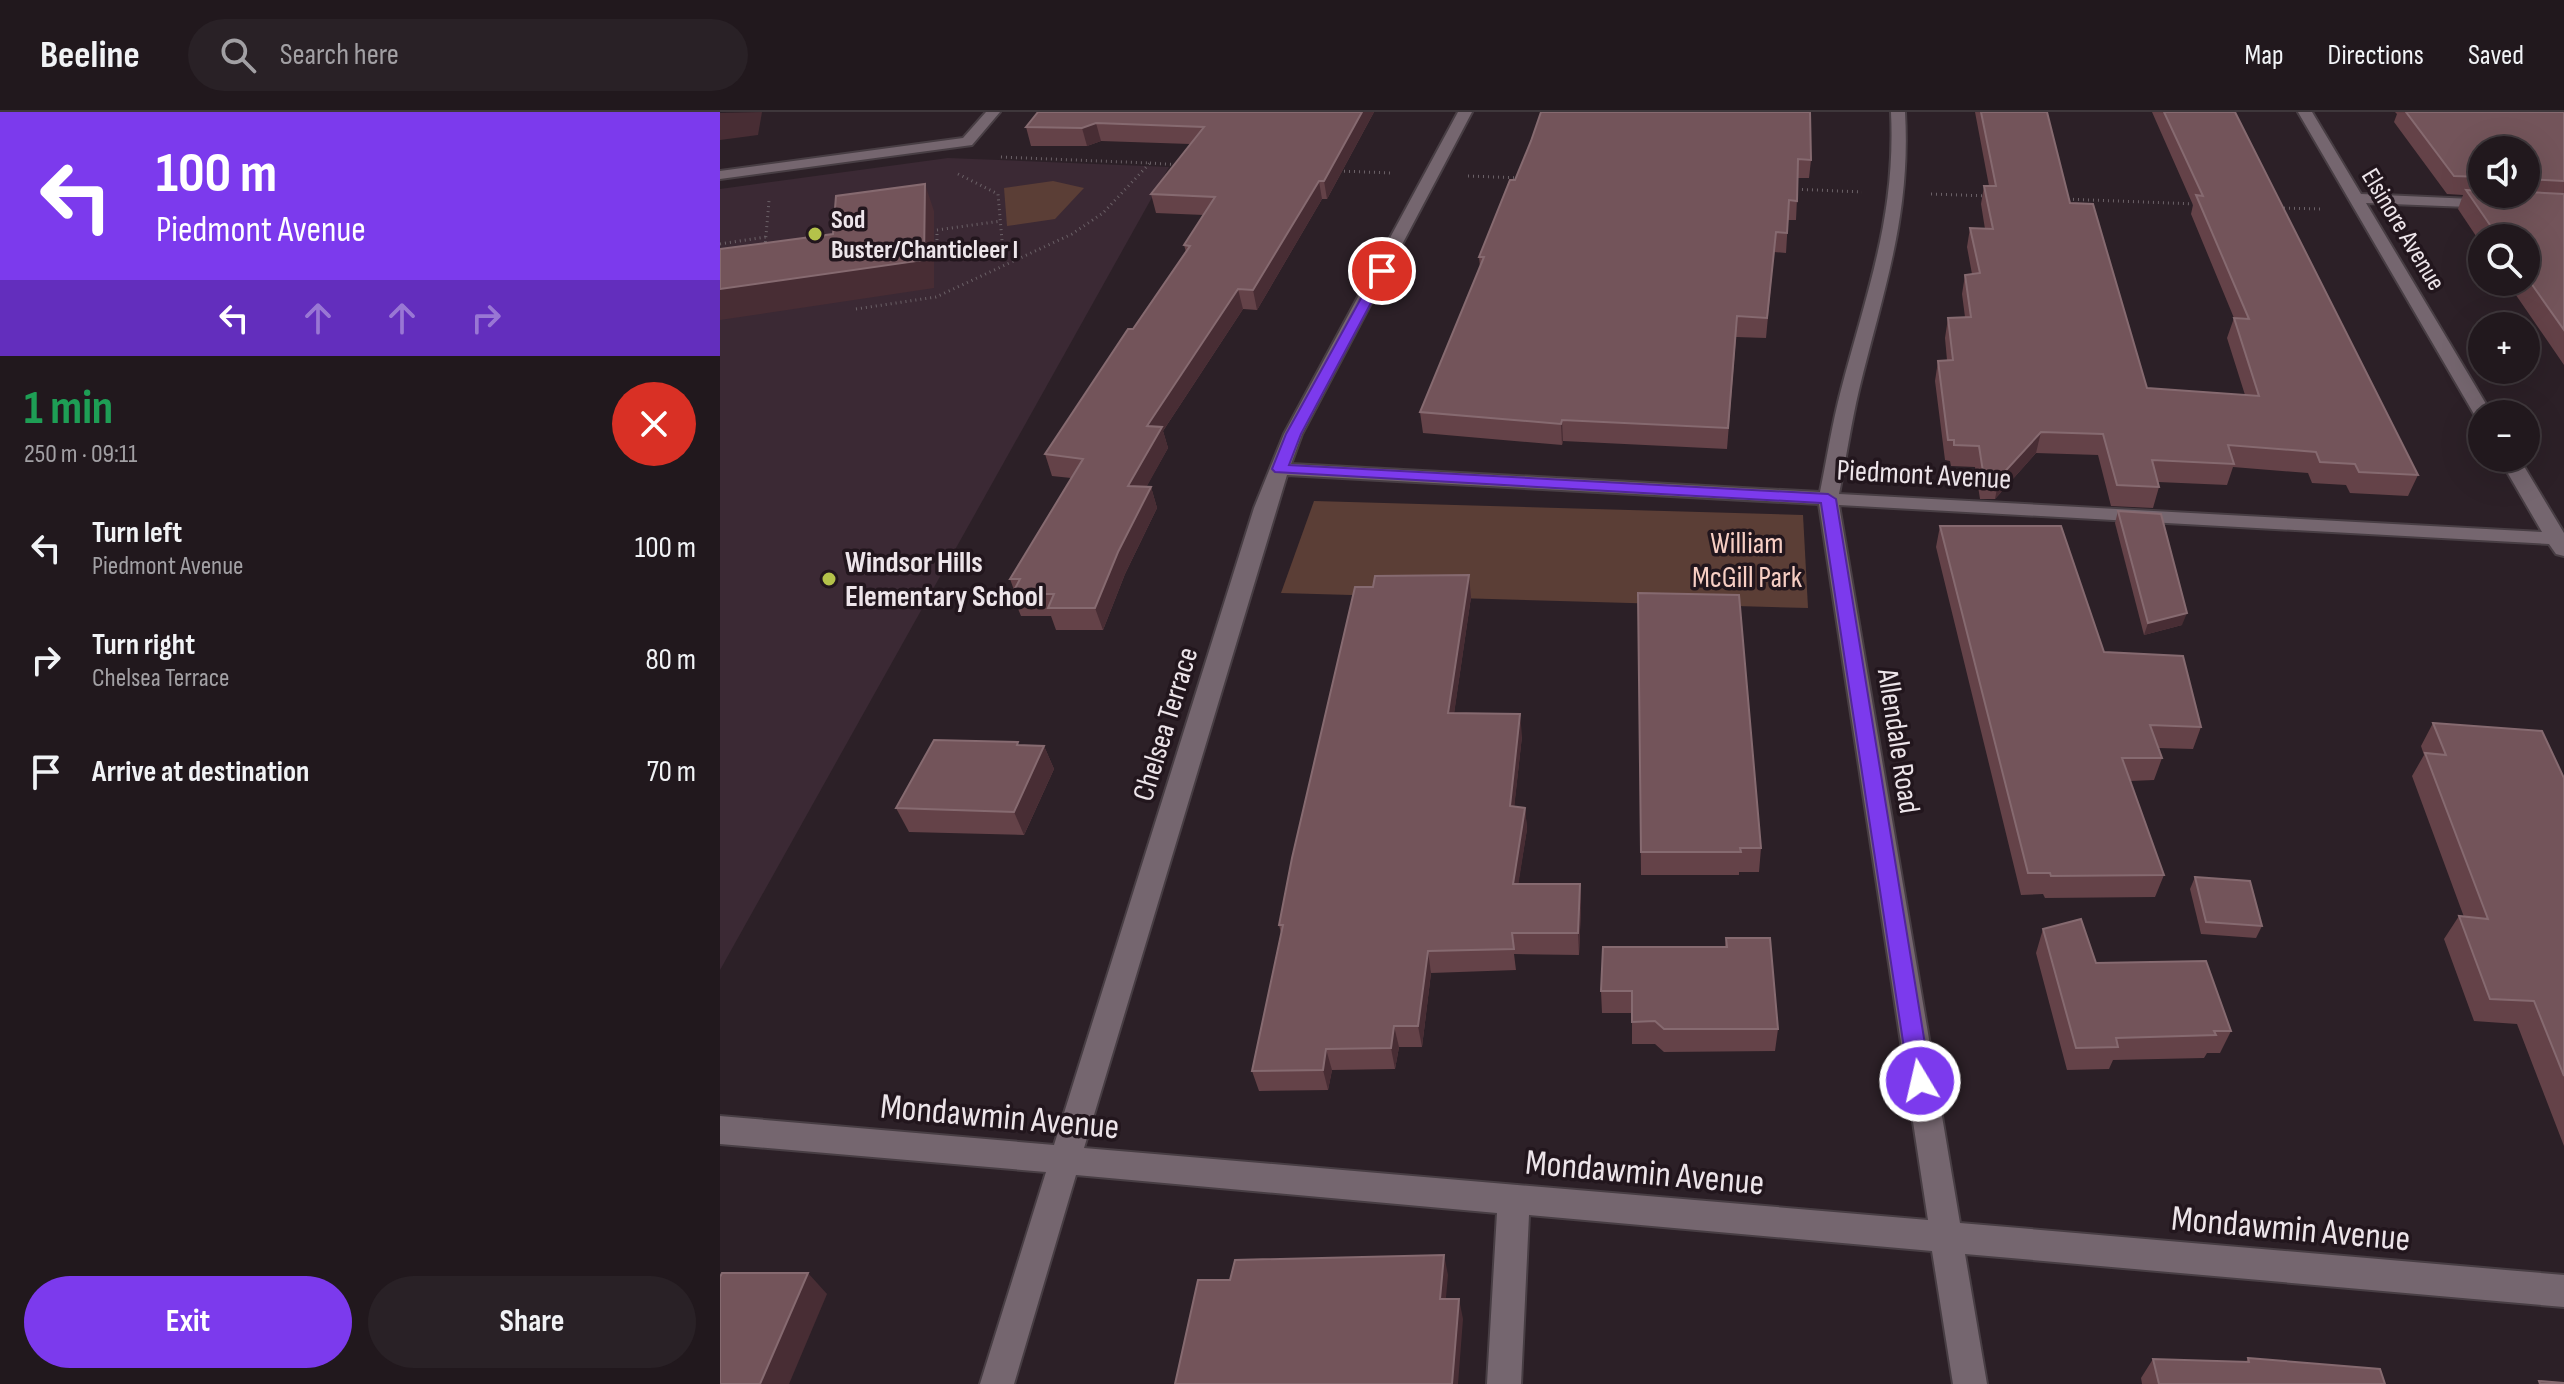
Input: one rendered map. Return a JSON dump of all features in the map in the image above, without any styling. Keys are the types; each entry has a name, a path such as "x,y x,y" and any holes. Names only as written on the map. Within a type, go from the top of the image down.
{"street":[{"path":"720,175 967,142 993,112"},
{"name":"Chelsea Terrace","path":"997,1384 1264,508 1293,434 1465,112"},
{"name":"Allendale Road","path":"1898,112 1902,150 1900,201 1879,295 1850,389 1828,499 1970,1384"},
{"name":"Elsinore Avenue","path":"2305,112 2475,400"},
{"path":"2355,198 2468,203"},
{"name":"Piedmont Avenue","path":"1280,469 2561,543"},
{"path":"2518,472 2561,543"},
{"name":"Mondawmin Avenue","path":"720,1130 2564,1291"},
{"path":"1504,1384 1514,1200"}],"path":[{"path":"994,157 1195,165"},
{"path":"856,309 936,297 1091,223 1150,163"},
{"path":"954,168 970,182 998,194 1004,264"},
{"path":"1331,171 1407,174"},
{"path":"1455,175 1532,178"},
{"path":"1780,189 1873,193"},
{"path":"764,258 770,194"},
{"path":"1930,194 1994,196"},
{"path":"2057,199 2201,204"},
{"path":"2264,207 2328,210"},
{"path":"937,240 937,230 1001,221"},
{"path":"720,244 766,237"}],"shaded area":[{"name":"Windsor Hills Elementary School","path":"948,158 1169,167 720,970 720,189"}],"green space":[{"path":"1053,181 1084,188 1055,219 1007,226 1004,188"},
{"name":"William McGill Park","path":"1314,501 1803,515 1808,608 1281,593"}],"building":[{"path":"1038,112 1362,112 1324,181 1319,181 1253,290 1238,289 1147,426 1162,427 1128,486 1151,487 1118,552 1095,608 1048,608 1054,594 1012,594 1020,579 1010,579 1083,459 1045,454 1128,329 1133,329 1190,246 1184,245 1215,197 1151,194 1204,127 1096,123 1082,128 1026,127"},
{"path":"1541,112 1810,112 1811,160 1798,159 1797,201 1789,200 1787,233 1776,232 1767,318 1737,316 1728,428 1562,420 1561,424 1420,412 1484,257 1479,257 1510,180 1515,180"},
{"path":"1981,112 2047,112 2070,203 2093,204 2147,388 2259,396 2234,318 2249,319 2196,195 2203,196 2164,112 2235,112 2418,475 2359,472 2355,464 2320,462 2316,452 2228,445 2234,464 2152,460 2159,487 2117,485 2103,434 2041,432 1999,478 1984,478 1979,446 1954,445 1954,440 1948,440 1938,361 1953,360 1948,318 1971,317 1965,275 1980,273 1970,228 1993,229 1984,186 1996,186"},
{"path":"2406,112 2564,112 2564,181 2540,180 2540,136 2468,136 2468,176 2454,176"},
{"path":"925,184 924,260 720,289 720,249 833,234 836,196"},
{"path":"2540,193 2564,194 2564,330 2540,296 2540,224 2489,224 2478,208 2540,208"},
{"path":"2118,511 2161,514 2187,613 2148,623"},
{"path":"1940,526 2061,526 2104,652 2183,656 2201,727 2150,725 2162,758 2122,758 2164,875 2051,876 2050,873 2028,873"},
{"path":"1469,575 1448,713 1520,714 1510,806 1525,808 1513,884 1580,884 1578,933 1512,933 1514,949 1428,951 1418,1026 1394,1026 1391,1048 1326,1049 1323,1070 1252,1071 1283,925 1279,925 1292,858 1355,587 1373,587 1375,576"},
{"path":"1638,593 1739,595 1761,848 1740,848 1741,852 1641,852"},
{"path":"2433,723 2542,731 2564,778 2564,1076 2534,1001 2490,999 2459,916 2488,919 2425,753 2446,755"},
{"path":"934,740 1018,742 1017,745 1044,746 1014,812 896,808"},
{"path":"2195,877 2250,881 2262,926 2206,922"},
{"path":"2081,919 2096,963 2206,961 2231,1031 2214,1031 2216,1035 2116,1038 2118,1047 2076,1048 2043,929"},
{"path":"1726,938 1770,938 1778,1029 1664,1029 1655,1021 1632,1022 1632,991 1601,991 1603,947 1727,947"},
{"path":"1444,1255 1440,1299 1459,1299 1452,1384 1175,1384 1198,1280 1230,1280 1235,1260"},
{"path":"722,1273 808,1273 760,1384 720,1384"},
{"path":"2248,1358 2380,1369 2385,1384 2159,1384 2153,1359 2249,1362"},
{"path":"2539,1381 2564,1383 2564,1384 2540,1384"}],"place":[{"name":"Sod Buster/Chanticleer I","path":"815,234"},
{"name":"Windsor Hills Elementary School","path":"829,579"}],"route":[{"path":"1382,271 1293,434 1280,469 1828,499 1920,1081"}]}
